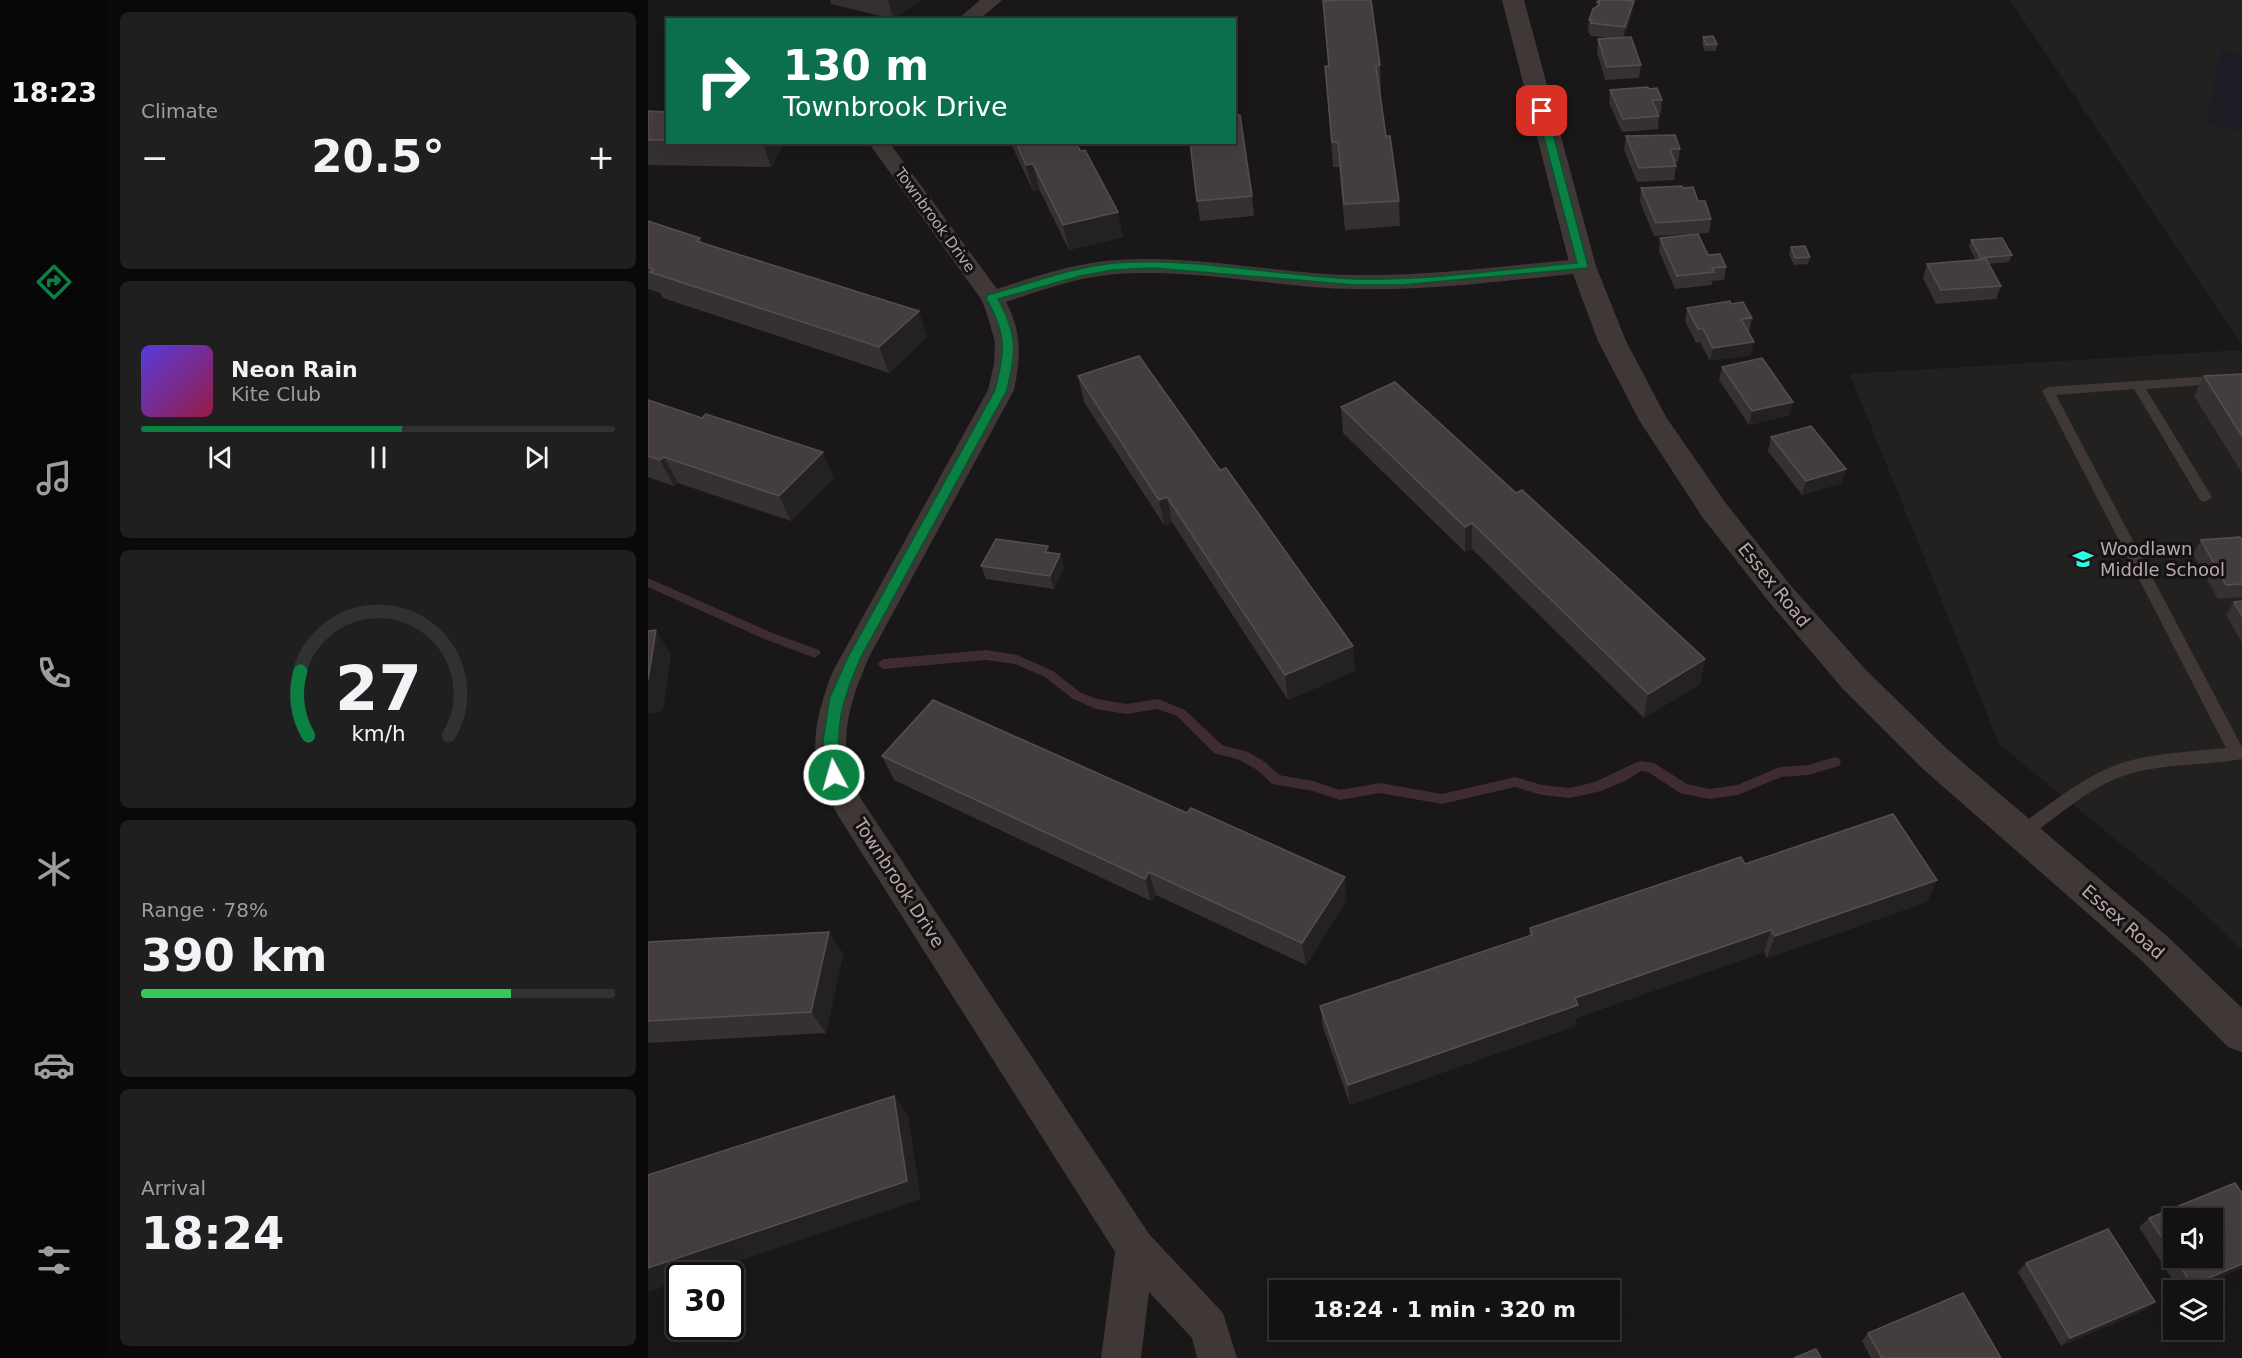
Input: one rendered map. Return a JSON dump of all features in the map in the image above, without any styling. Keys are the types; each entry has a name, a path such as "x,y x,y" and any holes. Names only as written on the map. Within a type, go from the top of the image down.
{"street":[{"path":"969,18 992,0"},
{"name":"Essex Road","path":"1513,0 1583,266 1612,341 1648,410 1714,510 1780,594 1854,679 1935,759 2155,950 2242,1034"},
{"name":"Townbrook Drive","path":"879,144 992,298 1005,322 1010,354 1001,390 854,657 837,697 830,741 834,775 850,808 1135,1248 1209,1327 1217,1358"},
{"path":"992,298 1079,273 1113,267 1153,265 1355,282 1401,281 1583,266"},
{"path":"1121,1358 1135,1248"}],"lane":[{"path":"2020,834 2087,787 2120,770 2182,759 2239,754 2049,391 2242,378"},
{"path":"2138,385 2205,497"}],"shaded area":[{"path":"2010,0 2242,0 2242,345"},
{"path":"2220,49 2242,53 2242,131 2206,123"},
{"name":"Woodlawn Middle School","path":"2242,350 2242,950 2191,901 1999,744 1850,374"}],"building":[{"path":"1371,0 1380,65 1376,66 1386,136 1390,136 1399,201 1344,204 1338,142 1332,142 1325,66 1329,66 1323,1"},
{"path":"1599,0 1634,1 1625,27 1591,23 1592,20 1589,20 1593,9 1599,5 1600,2 1597,2"},
{"path":"1713,36 1717,44 1706,45 1703,37"},
{"path":"1631,37 1641,65 1607,67 1598,39"},
{"path":"1648,87 1649,89 1657,88 1662,100 1652,100 1659,116 1623,119 1610,90"},
{"path":"666,109 666,140 648,140 648,111 664,112"},
{"path":"1236,115 1240,115 1252,196 1197,201 1190,144 1236,144"},
{"path":"1675,135 1680,149 1670,149 1676,166 1639,168 1626,136"},
{"path":"1017,144 1077,144 1080,151 1085,150 1118,212 1063,225 1033,164 1026,165"},
{"path":"1682,186 1683,188 1693,187 1698,201 1705,201 1711,219 1656,223 1641,188"},
{"path":"648,221 700,238 696,241 919,311 879,347 650,272 654,270 648,267"},
{"path":"1698,234 1708,255 1720,254 1726,267 1712,268 1714,272 1677,276 1660,238"},
{"path":"2002,238 2012,255 1981,258 1971,240"},
{"path":"1805,246 1810,257 1795,258 1791,247"},
{"path":"1986,259 2001,286 1941,290 1927,264"},
{"path":"1730,301 1731,304 1743,302 1752,318 1741,319 1754,342 1713,348 1703,329 1698,329 1687,308"},
{"path":"1139,356 1220,470 1226,468 1353,646 1285,675 1167,497 1159,500 1078,376"},
{"path":"1762,358 1793,402 1752,411 1722,367"},
{"path":"2242,374 2242,436 2204,376"},
{"path":"1395,382 1516,493 1522,490 1705,659 1648,694 1472,523 1465,527 1341,407"},
{"path":"648,400 702,418 706,414 823,452 779,496 664,457 660,460 648,456"},
{"path":"1811,426 1846,469 1806,481 1771,437"},
{"path":"2240,537 2242,540 2242,584 2226,585 2201,540"},
{"path":"996,539 1048,546 1045,552 1060,554 1050,576 981,566"},
{"path":"2242,601 2242,616 2234,602"},
{"path":"656,630 648,680 648,631"},
{"path":"933,700 1187,813 1191,808 1345,877 1302,943 1149,872 1145,879 882,756"},
{"path":"1893,814 1937,880 1775,936 1771,930 1575,998 1578,1005 1348,1085 1320,1006 1532,935 1530,928 1741,857 1745,864"},
{"path":"829,932 811,1012 648,1021 648,942"},
{"path":"894,1096 907,1181 648,1268 648,1175"},
{"path":"2235,1183 2242,1193 2242,1264 2204,1280 2189,1280 2181,1268 2223,1268 2223,1208 2174,1208"},
{"path":"2163,1212 2163,1239 2149,1218"},
{"path":"2108,1229 2155,1302 2070,1338 2026,1263"},
{"path":"1963,1293 2001,1358 1882,1358 1868,1333"},
{"path":"1816,1349 1821,1358 1794,1358"}],"waterway":[{"path":"648,582 766,635 815,653"},
{"path":"884,664 986,655 1017,660 1049,674 1077,696 1096,704 1126,709 1158,704 1181,713 1218,749 1244,756 1261,766 1276,780 1313,786 1340,795 1380,788 1442,799 1515,782 1542,790 1570,793 1597,787 1639,766 1650,767 1684,789 1709,794 1738,790 1780,772 1808,770 1835,762"}],"place":[{"name":"Woodlawn Middle School","path":"2083,559"}],"route":[{"path":"834,775 830,741 837,697 854,657 1001,390 1010,354 1005,322 992,298 1079,273 1113,267 1153,265 1355,282 1401,281 1583,266 1542,111"}]}
